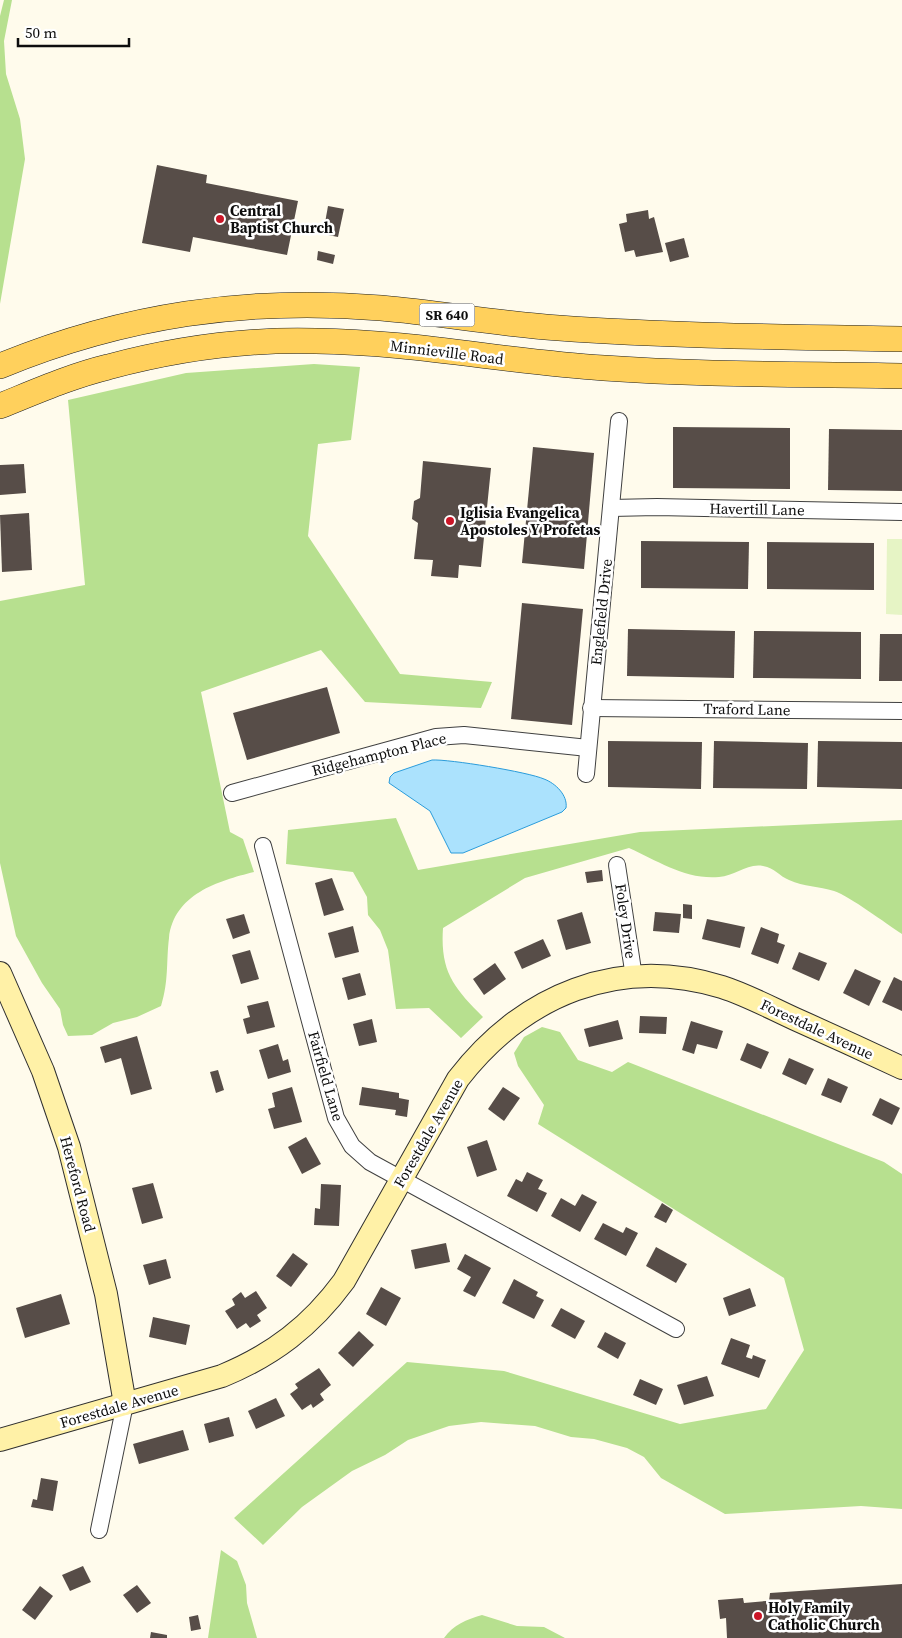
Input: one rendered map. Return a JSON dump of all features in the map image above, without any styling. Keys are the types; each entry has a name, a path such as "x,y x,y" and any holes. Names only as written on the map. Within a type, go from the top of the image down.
{"main road":[{"name":"SR 640","path":"0,366 90,334 126,324 176,314 270,305 334,305 383,308 557,328 718,336 902,339"},
{"name":"Minnieville Road","path":"0,406 106,367 236,343 316,340 381,344 487,358 605,368 730,374 902,376"}],"street":[{"name":"Englefield Drive","path":"586,774 619,421"},
{"name":"Havertill Lane","path":"611,508 657,507 902,512"},
{"name":"Traford Lane","path":"591,708 902,711"},
{"name":"Ridgehampton Place","path":"232,793 436,736 464,735 588,748"},
{"name":"Fairfield Lane","path":"263,846 339,1125 352,1146 361,1156 401,1179 676,1329"},
{"name":"Foley Drive","path":"617,865 634,977"},
{"name":"Hereford Road","path":"0,974 43,1070 69,1147 106,1294 125,1404"},
{"name":"Forestdale Avenue","path":"0,1440 222,1376 249,1364 289,1340 327,1304 344,1281 458,1079 490,1040 520,1017 561,995 588,985 634,977 668,977 722,988 902,1068"},
{"path":"99,1530 125,1404"}],"green space":[{"path":"4,0 12,0 4,41 6,74 20,119 25,159 0,304 0,16"},
{"path":"314,364 360,367 351,440 318,444 308,536 400,674 492,682 481,708 365,702 321,650 201,692 230,832 243,839 254,872 213,885 189,900 179,910 169,938 164,997 161,1006 137,1017 113,1023 92,1035 68,1036 63,1025 60,1009 42,983 16,936 0,863 0,601 85,585 68,400 186,373"},
{"path":"887,539 902,539 902,615 886,614"},
{"path":"396,818 418,870 640,832 902,820 902,934 859,904 841,894 828,889 795,882 767,867 752,866 719,877 695,876 672,868 629,848 525,878 443,928 444,956 451,978 464,997 483,1017 461,1038 429,1008 396,1009 388,950 380,930 368,915 367,897 353,872 286,864 288,830"},
{"path":"542,1027 560,1032 578,1060 612,1072 628,1062 884,1162 902,1174 902,1509 861,1506 725,1514 661,1478 644,1457 627,1448 594,1439 571,1437 535,1426 481,1422 449,1426 408,1440 385,1455 352,1471 302,1507 263,1545 234,1518 407,1362 504,1371 680,1424 766,1409 804,1350 784,1278 538,1124 544,1105 518,1066 514,1053 524,1037"},
{"path":"221,1550 237,1561 246,1585 247,1603 257,1638 208,1638"},
{"path":"482,1615 517,1626 544,1627 565,1638 444,1638 461,1623"}],"water":[{"path":"432,760 488,766 544,779 560,790 565,799 566,808 562,812 463,853 451,853 430,811 389,783 390,777 394,773"}],"building":[{"name":"Central Baptist Church","path":"157,165 207,175 206,183 298,201 287,255 193,237 190,252 142,243"},
{"path":"328,206 344,209 338,237 323,234"},
{"path":"648,210 649,219 654,217 663,252 636,257 634,250 625,252 619,224 627,222 626,214"},
{"path":"684,238 689,257 670,262 665,243"},
{"path":"318,251 335,255 333,264 317,260"},
{"path":"673,427 790,428 790,489 673,488"},
{"path":"829,429 902,430 902,491 828,490"},
{"path":"533,447 594,453 584,569 522,563"},
{"name":"Iglisia Evangelica Apostoles Y Profetas","path":"423,461 491,468 481,567 459,565 458,578 431,576 433,560 414,559 418,523 412,519 414,501 420,498"},
{"path":"24,464 26,493 0,495 0,465"},
{"path":"29,513 32,570 2,572 0,515"},
{"path":"641,541 749,542 748,589 641,588"},
{"path":"767,542 874,543 874,590 767,589"},
{"path":"522,603 583,609 572,725 511,719"},
{"path":"628,629 735,631 734,678 627,676"},
{"path":"754,631 861,632 861,679 753,678"},
{"path":"880,634 902,634 902,681 879,681"},
{"path":"327,687 340,733 247,760 233,713"},
{"path":"608,741 702,742 701,789 608,787"},
{"path":"714,741 808,743 807,789 713,788"},
{"path":"818,741 902,742 902,789 817,787"},
{"path":"602,870 603,881 587,883 585,872"},
{"path":"332,878 344,910 324,916 315,883"},
{"path":"683,904 692,905 692,919 683,918"},
{"path":"582,912 591,943 566,950 557,920"},
{"path":"655,912 681,914 679,933 653,931"},
{"path":"244,914 250,933 233,939 226,919"},
{"path":"707,919 745,927 740,948 702,939"},
{"path":"353,926 359,952 335,958 328,933"},
{"path":"761,927 779,934 777,942 785,945 778,964 751,954"},
{"path":"543,939 551,956 522,969 514,952"},
{"path":"250,950 259,979 241,984 232,955"},
{"path":"799,952 827,963 819,981 792,969"},
{"path":"495,963 506,979 484,995 473,979"},
{"path":"855,969 881,981 869,1006 843,993"},
{"path":"360,973 366,995 348,1000 342,978"},
{"path":"894,977 902,981 902,1011 882,1002"},
{"path":"268,1001 275,1027 247,1034 243,1019 250,1017 247,1006"},
{"path":"640,1016 667,1017 666,1034 639,1033"},
{"path":"372,1019 377,1042 359,1046 353,1024"},
{"path":"618,1020 623,1039 589,1047 584,1029"},
{"path":"691,1021 723,1031 717,1049 697,1044 694,1054 682,1050"},
{"path":"137,1036 152,1089 131,1095 121,1058 105,1063 100,1047"},
{"path":"747,1043 769,1052 761,1069 740,1060"},
{"path":"278,1044 283,1061 288,1059 291,1072 268,1079 259,1050"},
{"path":"789,1058 814,1069 806,1085 782,1074"},
{"path":"218,1070 224,1090 216,1093 210,1072"},
{"path":"828,1078 848,1087 841,1103 821,1095"},
{"path":"292,1087 302,1122 274,1129 268,1109 275,1107 272,1093"},
{"path":"362,1087 399,1093 399,1098 409,1100 407,1117 395,1115 396,1110 359,1105"},
{"path":"503,1087 520,1098 504,1121 488,1109"},
{"path":"880,1098 900,1108 892,1125 872,1115"},
{"path":"306,1137 321,1164 302,1174 288,1147"},
{"path":"487,1140 497,1170 477,1177 467,1147"},
{"path":"527,1172 543,1180 538,1189 547,1193 537,1212 507,1196 516,1179 522,1182"},
{"path":"153,1183 163,1218 142,1224 132,1188"},
{"path":"321,1184 341,1185 339,1226 314,1225 315,1208 320,1209"},
{"path":"582,1194 597,1202 580,1232 551,1216 561,1198 575,1206"},
{"path":"662,1203 673,1210 666,1223 654,1217"},
{"path":"603,1223 623,1233 626,1227 638,1233 626,1256 594,1239"},
{"path":"446,1243 450,1262 415,1269 411,1250"},
{"path":"656,1247 687,1264 676,1283 646,1266"},
{"path":"293,1253 308,1264 291,1287 276,1276"},
{"path":"465,1254 491,1268 475,1297 463,1291 471,1277 457,1269"},
{"path":"166,1259 171,1278 149,1285 143,1265"},
{"path":"514,1279 538,1292 536,1296 544,1300 534,1319 502,1303"},
{"path":"381,1287 401,1298 386,1326 366,1314"},
{"path":"750,1288 756,1306 729,1316 723,1298"},
{"path":"256,1291 267,1308 257,1315 261,1321 250,1328 246,1323 237,1329 225,1311 235,1305 232,1299 241,1292 245,1298"},
{"path":"61,1294 70,1324 25,1338 16,1308"},
{"path":"561,1308 585,1321 575,1339 551,1326"},
{"path":"153,1317 190,1325 186,1345 149,1337"},
{"path":"359,1331 374,1345 353,1367 338,1353"},
{"path":"605,1332 626,1343 618,1359 597,1347"},
{"path":"731,1338 750,1345 746,1357 752,1359 753,1355 766,1360 759,1378 721,1364"},
{"path":"319,1368 331,1385 320,1394 324,1400 313,1408 311,1404 302,1410 290,1394 298,1388 295,1384"},
{"path":"707,1376 714,1396 684,1405 677,1385"},
{"path":"640,1379 663,1389 656,1405 633,1395"},
{"path":"276,1398 285,1416 256,1429 248,1411"},
{"path":"229,1417 234,1436 209,1443 204,1424"},
{"path":"183,1430 189,1450 139,1464 133,1444"},
{"path":"41,1478 58,1481 53,1511 31,1507 33,1499 37,1500"},
{"path":"83,1566 91,1582 70,1591 62,1575"},
{"path":"902,1584 902,1638 727,1638 726,1618 720,1619 718,1600 743,1598 744,1603 769,1601 770,1593"},
{"path":"137,1585 151,1603 137,1613 123,1595"},
{"path":"40,1586 53,1596 35,1620 22,1610"},
{"path":"198,1615 201,1629 191,1631 189,1617"},
{"path":"151,1632 167,1635 167,1638 150,1638"}],"place":[{"name":"Central Baptist Church","path":"220,219"},
{"name":"Iglisia Evangelica Apostoles Y Profetas","path":"450,521"},
{"name":"Holy Family Catholic Church","path":"758,1616"}]}
